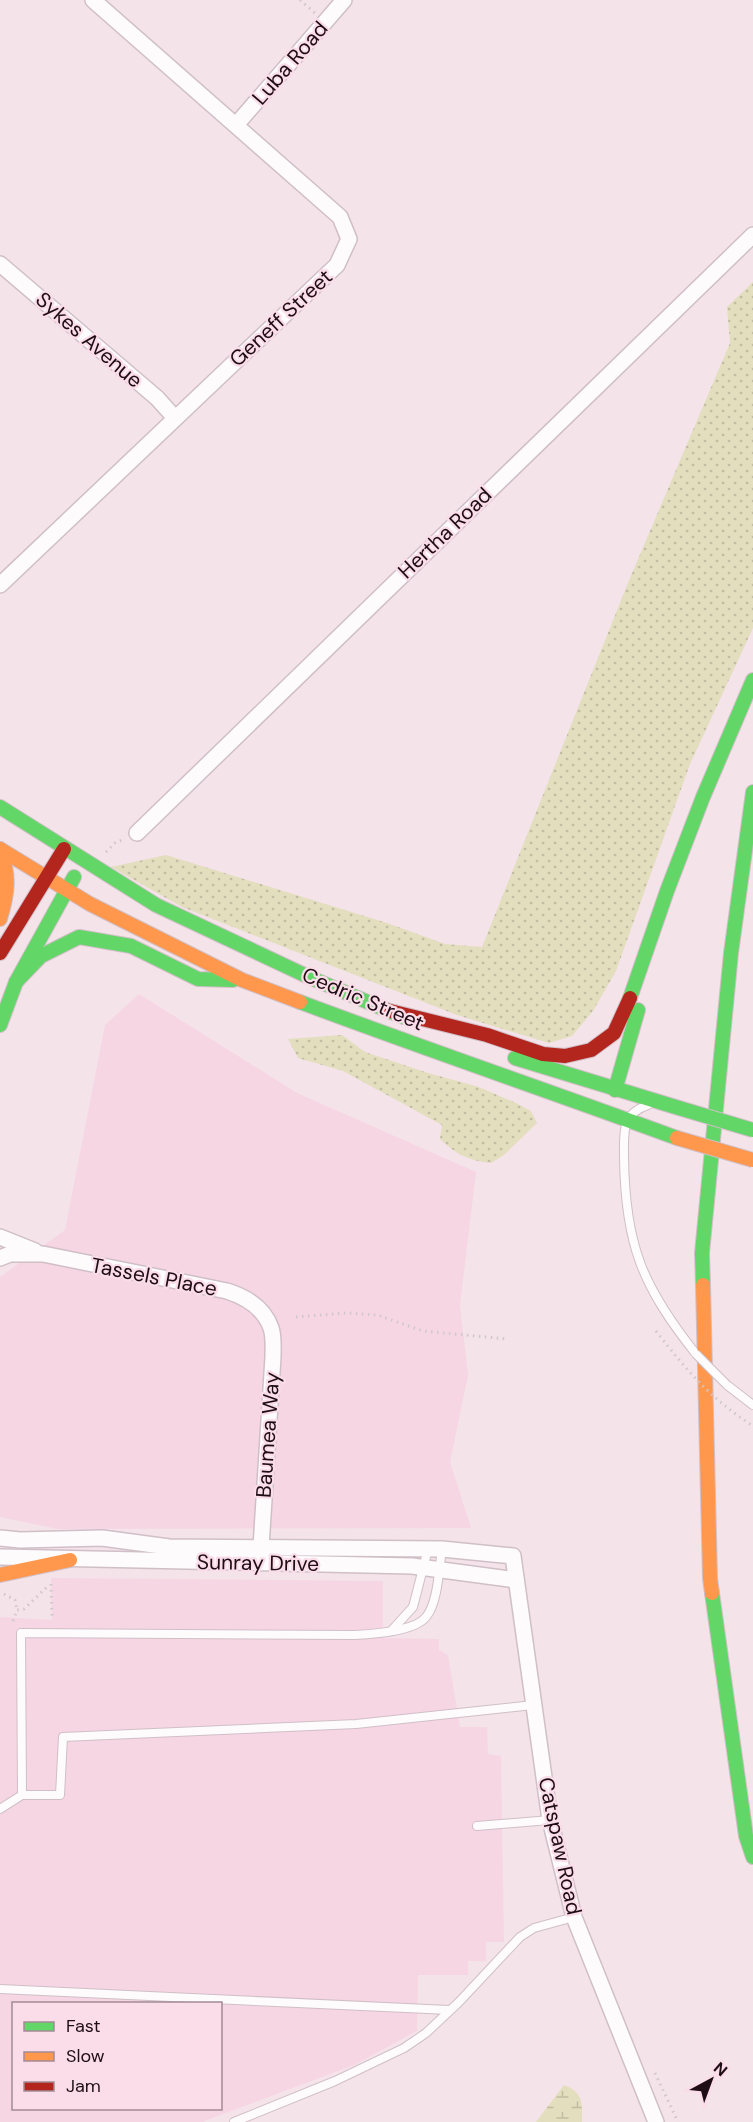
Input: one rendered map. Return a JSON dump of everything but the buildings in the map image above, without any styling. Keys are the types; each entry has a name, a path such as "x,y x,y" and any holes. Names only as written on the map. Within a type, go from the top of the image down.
{"main road":[{"path":"386,1010 488,1035 543,1054 565,1056 591,1050 614,1033 628,1004 667,891 703,797 753,680"},
{"path":"753,792 730,953 702,1253 710,1578 746,1836 753,1857"},
{"name":"Cedric Street","path":"0,807 156,905 386,1010 612,1101 627,1120 661,1133 753,1160"},
{"path":"0,849 8,869 8,892 0,920"},
{"name":"Cedric Street","path":"0,849 66,890 140,930 242,980 412,1044 518,1079 612,1101 679,1108 753,1131"},
{"path":"0,953 64,849"},
{"path":"0,1025 16,982 83,861"},
{"path":"16,982 41,956 79,937 131,946 198,979 242,980"},
{"path":"612,1101 639,1005 645,958"},
{"path":"0,1575 70,1560"}],"street":[{"name":"Geneff Street","path":"0,585 337,265 349,239 340,217 93,0"},
{"name":"Luba Road","path":"236,125 344,0"},
{"name":"Hertha Road","path":"137,833 753,235"},
{"name":"Sykes Avenue","path":"0,264 157,398 175,418"},
{"name":"Tassels Place","path":"0,1237 43,1254 227,1291 243,1297 260,1309"},
{"name":"Tassels Place","path":"0,1258 9,1254 43,1254"},
{"name":"Baumea Way","path":"260,1309 271,1328 273,1357 260,1563"},
{"name":"Sunray Drive","path":"0,1538 20,1540 102,1538 169,1547 435,1549 513,1556"},
{"name":"Catspaw Road","path":"513,1556 550,1820 574,1917 656,2122"},
{"name":"Sunray Drive","path":"0,1557 431,1568 516,1580"}],"lane":[{"path":"612,1101 624,1135"},
{"path":"679,1108 653,1103 636,1109 627,1120 624,1135 624,1196 631,1238 642,1271 670,1323 705,1364 753,1405"},
{"path":"392,1630 406,1618 413,1607 431,1568 435,1549"},
{"path":"22,1796 21,1633 354,1635 392,1630 413,1625 425,1619 432,1603 431,1568 435,1549"},
{"path":"0,1809 22,1796 60,1795 63,1737 356,1724 533,1705"},
{"path":"477,1826 550,1820"},
{"path":"234,2122 335,2081 404,2048 426,2033 520,1937 534,1928 574,1917"},
{"path":"0,1989 449,2010"}],"path":[{"path":"103,855 115,843 137,833"},
{"path":"296,1317 347,1313 376,1315 423,1331 507,1339"},
{"path":"656,1331 692,1377 729,1410 753,1426"},
{"path":"13,1621 17,1610 24,1609 51,1584 52,1619"},
{"path":"0,1600 3,1594"},
{"path":"654,2070 678,2122"}],"shaded area":[{"path":"139,994 297,1093 476,1172 460,1305 468,1375 450,1462 471,1528 58,1529 0,1517 0,1277 65,1230 105,1025"},
{"path":"51,1578 383,1581 383,1638 439,1639 439,1650 448,1655 460,1727 487,1727 488,1754 501,1756 504,1942 486,1942 486,1961 468,1961 468,1975 418,1975 417,2031 354,2065 202,2122 0,2122 0,1617 52,1620"}],"green space":[{"path":"753,282 753,628 690,764 616,971 593,1011 572,1036 549,1043 457,1015 182,907 111,867 166,855 387,923 445,944 482,947 630,578 730,343 727,307"},
{"path":"342,1035 365,1052 479,1087 516,1103 531,1111 537,1123 504,1155 491,1163 463,1156 440,1139 442,1125 343,1071 298,1058 288,1039"},
{"path":"564,2085 575,2091 580,2099 582,2122 536,2122"}],"traffic: fast":[{"path":"630,998 703,797 753,680"},
{"path":"703,1285 702,1253 731,953 753,792"},
{"path":"0,807 156,905 311,978 403,1017"},
{"path":"0,1025 16,982 74,877"},
{"path":"16,982 41,956 79,937 131,946 198,979 233,980"},
{"path":"300,1002 677,1138"},
{"path":"615,1090 638,1010"},
{"path":"515,1058 679,1108"},
{"path":"679,1108 753,1130"},
{"path":"712,1593 746,1836 753,1857"}],"traffic: slow":[{"path":"0,849 90,904 242,980 300,1002"},
{"path":"0,849 7,884 0,919"},
{"path":"677,1138 753,1160"},
{"path":"703,1285 712,1593"},
{"path":"0,1575 70,1560"}],"traffic: jam":[{"path":"0,953 64,849"},
{"path":"386,1010 487,1035 543,1054 565,1056 591,1050 614,1033 630,998"}]}
